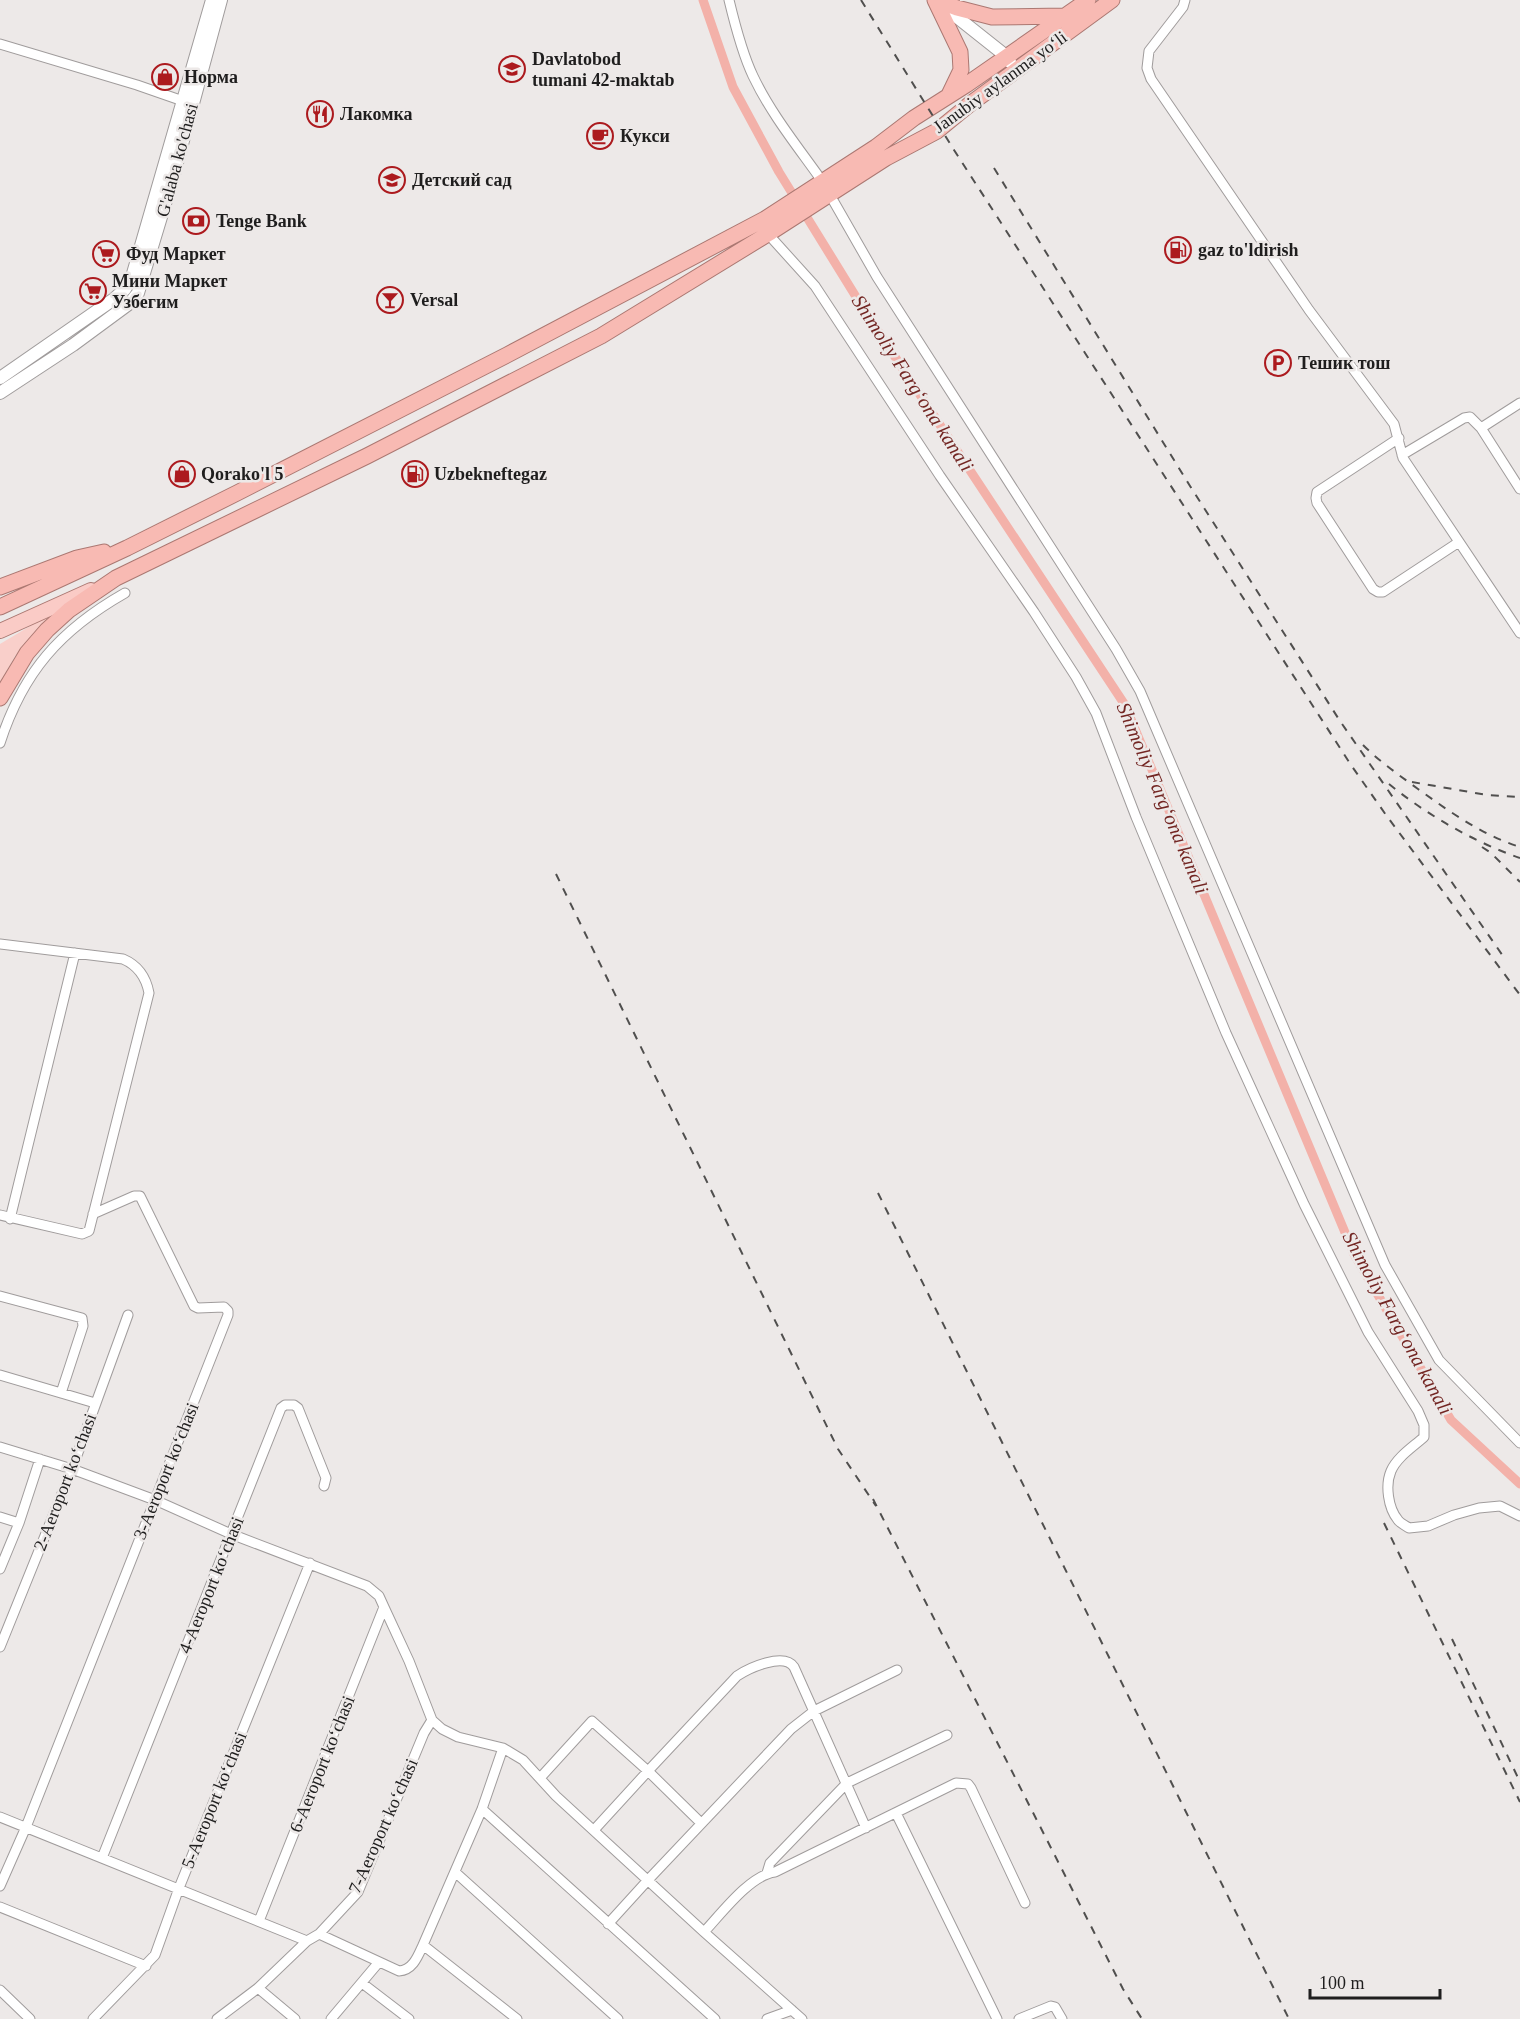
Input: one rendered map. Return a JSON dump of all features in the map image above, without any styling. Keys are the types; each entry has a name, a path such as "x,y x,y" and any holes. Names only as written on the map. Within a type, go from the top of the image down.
{"highway":[{"path":"935,0 992,17 1065,16"},
{"path":"935,0 960,52 961,70 949,95"},
{"name":"Janubiy aylanma yoʻli","path":"824,189 914,118 1088,0"},
{"name":"Janubiy aylanma yoʻli","path":"824,189 937,131 1112,0"},
{"path":"0,698 27,653 47,630 69,610 116,578 367,456 591,342 768,228 824,189"},
{"path":"0,607 127,548 507,355 768,228"},
{"path":"0,587 77,558 127,548"}],"main road":[{"name":"G'alaba ko'chasi","path":"0,378 125,290 132,277 212,0"},
{"name":"G'alaba ko'chasi","path":"0,393 130,303 138,293 174,174 221,0"},
{"path":"935,0 1006,56 1016,70"},
{"path":"40,350 45,363"},
{"path":"0,631 116,578"}],"street":[{"path":"729,0 752,73 766,100 1116,649 1140,691 1385,1265 1439,1360 1520,1443"},
{"path":"1185,0 1183,7 1149,51 1147,68 1151,79 1309,310 1395,423 1402,455 1520,633"},
{"path":"0,44 183,101"},
{"path":"768,228 815,286 940,476 1034,612 1096,713 1226,1033 1304,1204 1368,1332 1418,1411 1424,1425 1424,1437 1397,1461 1391,1471 1388,1486 1390,1503 1398,1521 1409,1528 1428,1526 1479,1508 1500,1506 1520,1516"},
{"path":"1481,429 1520,403"},
{"path":"1402,455 1467,416 1473,419 1481,429 1520,489"},
{"path":"1399,438 1317,492 1317,502 1373,589 1378,592 1383,592 1459,542"},
{"path":"0,743 14,705 28,679 55,645 95,610 125,593"},
{"path":"0,944 123,959 132,963 141,972 149,993 89,1231 82,1234 0,1215"},
{"path":"10,1219 75,953"},
{"name":"3-Aeroport koʻchasi","path":"0,1886 26,1827 228,1311 220,1306 198,1308 194,1306 140,1196 134,1196 93,1214"},
{"path":"0,1296 82,1318 83,1326 61,1393"},
{"name":"2-Aeroport koʻchasi","path":"0,1647 72,1469 128,1315"},
{"path":"0,1375 95,1403"},
{"name":"4-Aeroport koʻchasi","path":"102,1858 281,1408 285,1405 294,1405 298,1408 326,1478 324,1486"},
{"path":"0,1447 72,1469 155,1500 231,1534 367,1586 379,1596 409,1660 432,1720 442,1729 458,1737 503,1748 523,1761 556,1796 802,2019"},
{"path":"0,1569 19,1523 40,1459"},
{"path":"0,1517 19,1523"},
{"name":"5-Aeroport koʻchasi","path":"93,2019 155,1955 178,1888 310,1563"},
{"name":"6-Aeroport koʻchasi","path":"259,1921 384,1607"},
{"path":"594,1830 737,1676 748,1668 780,1660 791,1663 866,1828"},
{"path":"608,1924 791,1729 814,1711 897,1670"},
{"name":"7-Aeroport koʻchasi","path":"217,2019 258,1988 307,1941 319,1934 358,1892 424,1733 432,1720"},
{"path":"540,1778 592,1721 648,1771 701,1824"},
{"path":"767,1873 770,1863 847,1783 947,1735"},
{"path":"319,1934 399,1971 405,1971 413,1965 482,1809 503,1748"},
{"path":"704,1932 737,1897 767,1873 776,1872 952,1784 962,1783 968,1784 975,1794 1025,1903"},
{"path":"482,1809 715,2019"},
{"path":"896,1813 997,2019"},
{"path":"0,1817 307,1941"},
{"path":"455,1872 618,2019"},
{"path":"0,1907 146,1966"},
{"path":"423,1945 517,2019"},
{"path":"331,2019 379,1962"},
{"path":"362,1983 409,2019"},
{"path":"258,1988 295,2019"},
{"path":"0,1990 30,2019"},
{"path":"1019,2019 1051,2006 1055,2007 1062,2019"},
{"path":"767,2019 792,2010"}],"shaded area":[{"path":"57,610 15,656 0,683 0,644"}],"waterway":[{"name":"Shimoliy Fargʻona kanali","path":"703,0 733,87 779,172 866,313 1125,705 1354,1254 1451,1420 1520,1484"}],"railway":[{"path":"861,0 954,150 1351,765 1520,995"},
{"path":"994,168 1190,486 1340,721 1503,956"},
{"path":"1363,745 1390,768 1454,814 1479,829 1520,847"},
{"path":"1412,782 1487,795 1520,797"},
{"path":"1389,784 1452,827 1520,858"},
{"path":"1482,847 1520,882"},
{"path":"556,874 838,1449 876,1506"},
{"path":"878,1193 1289,2019"},
{"path":"873,1499 1123,1989 1142,2019"},
{"path":"1384,1523 1520,1802"},
{"path":"1452,1639 1520,1782"}],"place":[{"name":"Davlatobod tumani 42-maktab","path":"512,69"},
{"name":"Норма","path":"165,77"},
{"name":"Лакомка","path":"320,114"},
{"name":"Кукси","path":"600,136"},
{"name":"Детский сад","path":"392,180"},
{"name":"Tenge Bank","path":"196,221"},
{"name":"gaz to'ldirish","path":"1178,250"},
{"name":"Фуд Маркет","path":"106,254"},
{"name":"Мини Маркет Узбегим","path":"93,291"},
{"name":"Versal","path":"390,300"},
{"name":"Тешик тош","path":"1278,363"},
{"name":"Qorako'l 5","path":"182,474"},
{"name":"Uzbekneftegaz","path":"415,474"}]}
